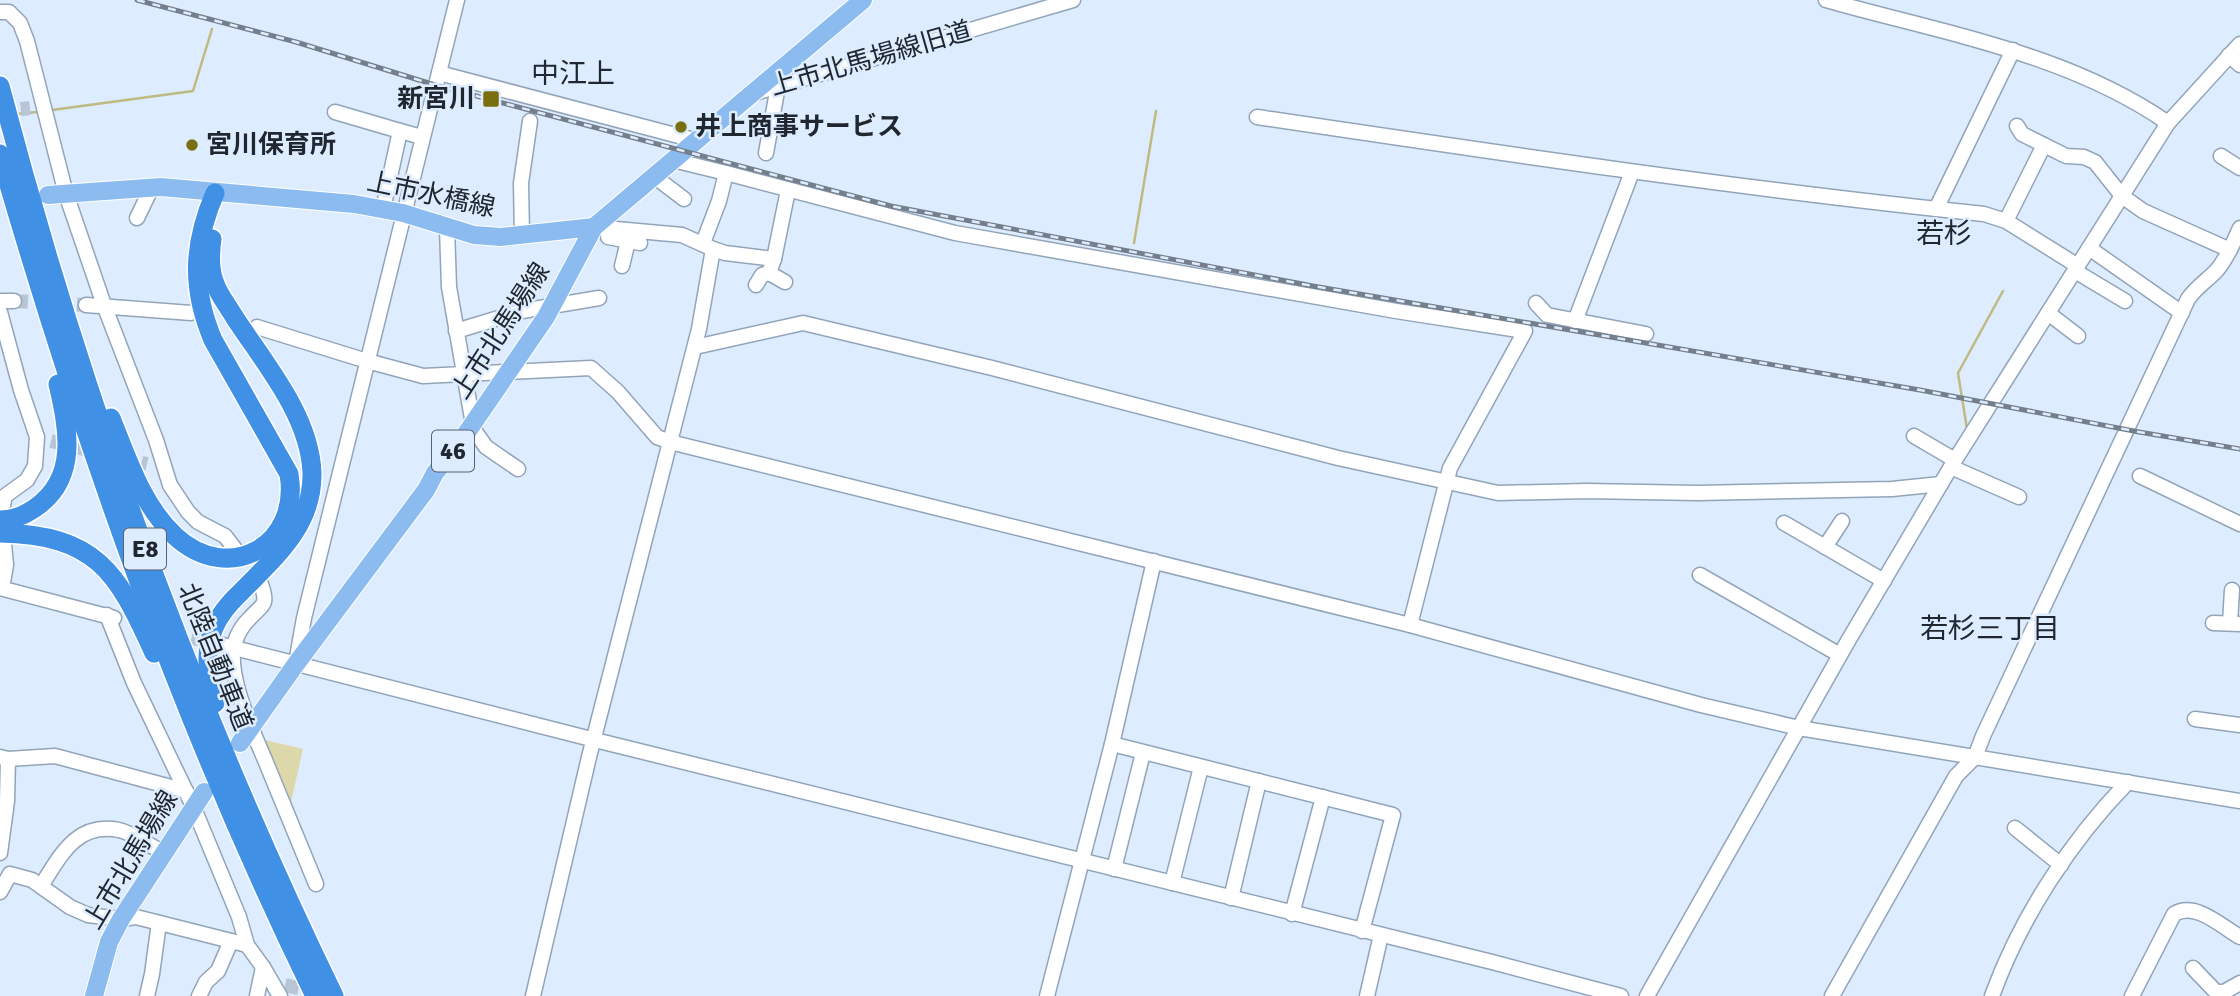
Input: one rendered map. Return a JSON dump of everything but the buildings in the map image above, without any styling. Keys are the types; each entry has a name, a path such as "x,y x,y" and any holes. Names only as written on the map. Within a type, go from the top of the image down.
{"highway":[{"name":"北陸自動車道","path":"0,86 44,244 91,396 161,593 249,812 334,996"},
{"name":"北陸自動車道","path":"0,154 56,341 114,513 204,750 315,996"},
{"path":"0,160 60,391 68,435 68,452 61,478 48,498 29,512 1,515"},
{"path":"44,244 136,479 158,517 177,538 200,552 223,559 251,554 275,538 283,526 292,490 283,460 226,364 203,316 196,270 205,217 215,193"},
{"path":"215,193 215,221 209,254 214,282 293,409 310,452 310,495 304,518 289,543 228,604 217,620 208,650 209,677 221,724 289,899"},
{"path":"2,538 43,536 66,542 90,555 110,574 131,606 238,827"}],"main road":[{"name":"上市北馬場線","path":"240,743 511,372 553,305 594,228 698,141 847,7 863,0"},
{"name":"上市水橋線","path":"57,194 152,187 354,204 403,213 474,236 522,235 594,228"},
{"name":"上市北馬場線","path":"94,996 109,942 194,797"}],"street":[{"path":"296,664 304,618 457,0"},
{"name":"上市北馬場線旧道","path":"751,94 1073,0"},
{"path":"1826,0 2046,61 2137,102 2168,123"},
{"path":"0,12 9,12 20,23 27,41 37,108 57,194 104,305 156,440 170,485 198,522 225,536 235,549"},
{"path":"1647,996 1840,655 1953,464 2168,123 2235,60 2240,44"},
{"path":"1936,209 2013,50"},
{"path":"439,73 698,141"},
{"path":"766,153 778,86"},
{"path":"335,112 422,137"},
{"path":"1257,117 1632,172 1836,199 1984,214 2006,221 2125,301"},
{"path":"522,235 521,183 530,121"},
{"path":"2017,127 2022,134 2066,156 2084,157 2095,162 2122,196 2143,211 2230,250"},
{"path":"383,209 400,131"},
{"path":"2006,221 2044,145"},
{"path":"2221,156 2240,168"},
{"path":"676,159 955,233 1396,311 1525,331 1450,468 1410,625"},
{"path":"1575,320 1632,172"},
{"path":"533,996 695,347 707,294 708,246 726,173"},
{"path":"655,177 684,199"},
{"path":"137,218 152,187"},
{"path":"756,285 772,266 788,190"},
{"path":"447,228 449,286 474,430 486,447 518,469"},
{"path":"594,228 682,235 725,253 772,266 785,282"},
{"path":"594,228 598,235 634,242 622,266"},
{"path":"1832,996 1956,776 1975,757 2193,290 2216,272 2240,228"},
{"path":"2089,248 2182,313"},
{"path":"456,331 522,311 599,298"},
{"path":"1536,303 1547,315 1646,334"},
{"path":"86,305 191,313"},
{"path":"0,312 21,390 44,439 27,480 5,496 1,515"},
{"path":"2048,313 2078,336"},
{"path":"695,347 803,323 1187,418 1190,421 1498,493 1697,493 1892,489 1941,484"},
{"path":"257,327 416,375 591,368 618,392 657,437 670,442 1410,625 1701,705 1800,728 2240,801"},
{"path":"1914,436 1953,464 2019,497"},
{"path":"147,464 163,468"},
{"path":"2140,476 2240,524"},
{"path":"1825,547 1842,521"},
{"path":"1784,523 1884,581"},
{"path":"2,538 6,565 1,588 113,618 134,683 194,797 239,916 247,945 281,990"},
{"path":"1047,996 1112,744 1154,561"},
{"path":"1700,575 1840,655"},
{"path":"261,583 265,596 263,604 259,612 250,617 244,626 234,648 236,679 252,729 316,884"},
{"path":"2213,623 2235,624 2232,590"},
{"path":"215,643 1621,996"},
{"path":"2194,719 2240,725"},
{"path":"1112,744 1393,815 1363,931"},
{"path":"1114,869 1143,752"},
{"path":"0,852 7,801 4,758 55,756 194,797"},
{"path":"1172,883 1201,767"},
{"path":"1231,898 1259,781"},
{"path":"1992,996 2008,953 2061,865 2087,827 2127,782"},
{"path":"1292,914 1323,797"},
{"path":"2015,828 2061,865"},
{"path":"41,886 67,846 91,830 120,830 163,852"},
{"path":"0,892 5,871 32,880 70,907 88,915 121,919 136,917 247,945"},
{"path":"2132,996 2174,914 2182,909 2195,911 2240,937"},
{"path":"147,996 159,923"},
{"path":"1367,996 1381,935"},
{"path":"199,996 206,982 218,971 231,941"},
{"path":"257,996 263,967"},
{"path":"2193,968 2216,992 2224,992 2240,983"}],"shaded area":[{"path":"265,740 303,749 291,802"}],"waterway":[{"path":"52,110 193,91 212,29"},
{"path":"1134,243 1156,111"},
{"path":"16,114 37,112"},
{"path":"1967,429 1958,373 2003,291"}],"tunnel":[{"path":"0,112 30,108"},
{"path":"14,301 86,305"},
{"path":"51,441 101,453"},
{"path":"121,458 147,464"},
{"path":"171,633 215,643"},
{"path":"285,985 318,993"}],"railway":[{"path":"137,0 296,42 435,85 891,206 1313,286 1920,390 2240,449"}],"place":[{"name":"新宮川","path":"491,99"},
{"name":"井上商事サービス","path":"681,127"},
{"name":"宮川保育所","path":"192,145"}],"district":[{"name":"中江上","path":"573,74"},
{"name":"若杉","path":"1944,234"},
{"name":"若杉三丁目","path":"1990,629"}]}
